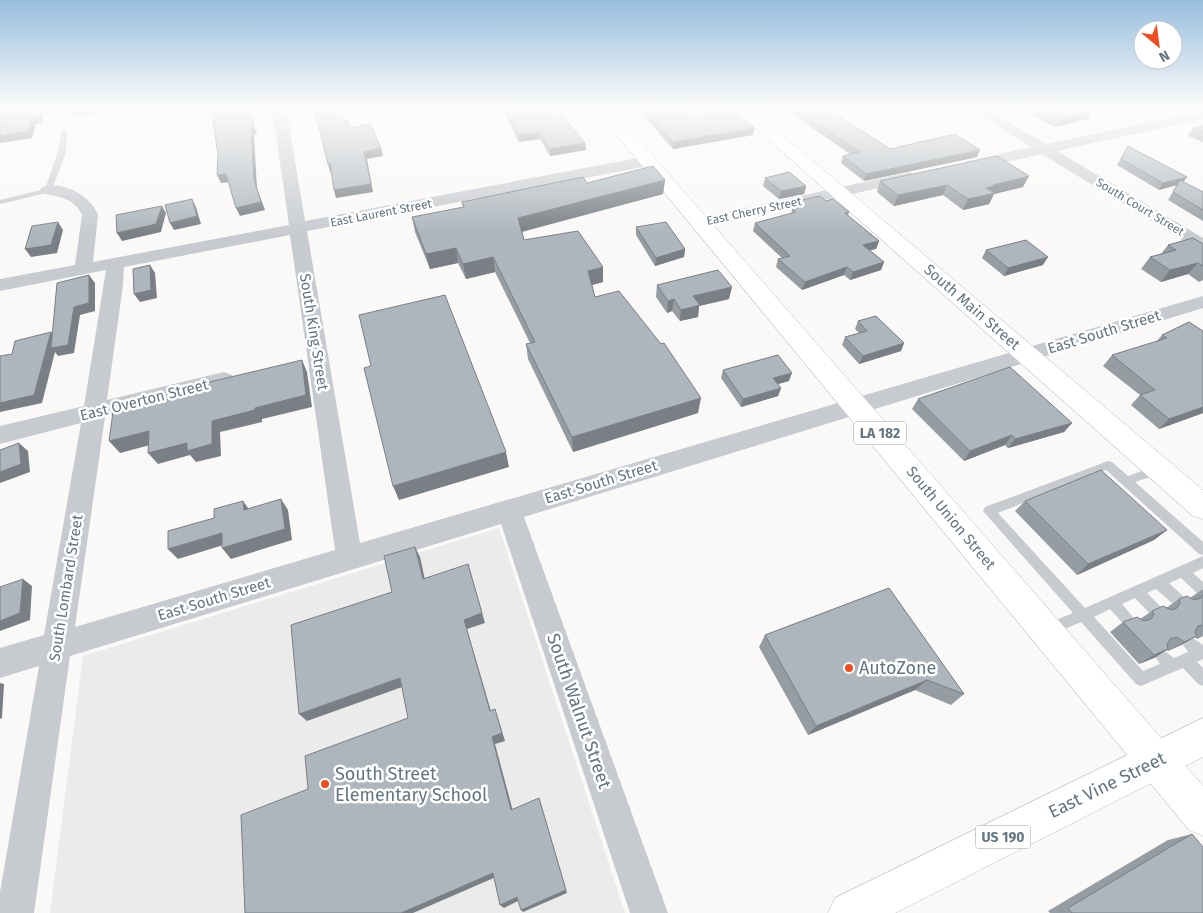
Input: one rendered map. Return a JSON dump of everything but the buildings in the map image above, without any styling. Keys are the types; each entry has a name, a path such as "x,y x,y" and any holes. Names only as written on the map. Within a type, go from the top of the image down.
{"main road":[{"name":"South Union Street","path":"638,150 1203,816"},
{"name":"South Main Street","path":"790,150 1203,507"},
{"name":"East Vine Street","path":"850,913 1203,737"}],"street":[{"name":"South King Street","path":"286,150 298,229 308,360 349,558"},
{"path":"956,168 1040,150"},
{"name":"South Court Street","path":"1044,150 1203,244"},
{"name":"East Laurent Street","path":"83,270 648,161"},
{"name":"East Cherry Street","path":"699,223 927,174"},
{"path":"0,285 83,270 90,215 87,207 80,200 69,195 48,190"},
{"name":"South Lombard Street","path":"15,913 56,646 95,412 114,285 114,263"},
{"name":"East South Street","path":"0,663 1203,302"},
{"name":"East Overton Street","path":"0,435 240,376"},
{"name":"South Walnut Street","path":"509,510 649,913"}],"lane":[{"path":"0,202 48,190 62,150"},
{"path":"1188,642 1201,652 1142,680 989,511 1108,465 1203,550"},
{"path":"1126,481 1160,469"},
{"path":"1047,631 1203,562"},
{"path":"1182,571 1203,590"},
{"path":"1158,582 1180,602"},
{"path":"1136,591 1157,612"},
{"path":"1112,602 1131,623"},
{"path":"1161,655 1172,666"},
{"path":"1185,659 1203,678"}],"shaded area":[{"name":"South Street Elementary School","path":"499,528 625,913 50,913 83,656"}],"place":[{"name":"AutoZone","path":"849,668"},
{"name":"South Street Elementary School","path":"325,784"}]}
